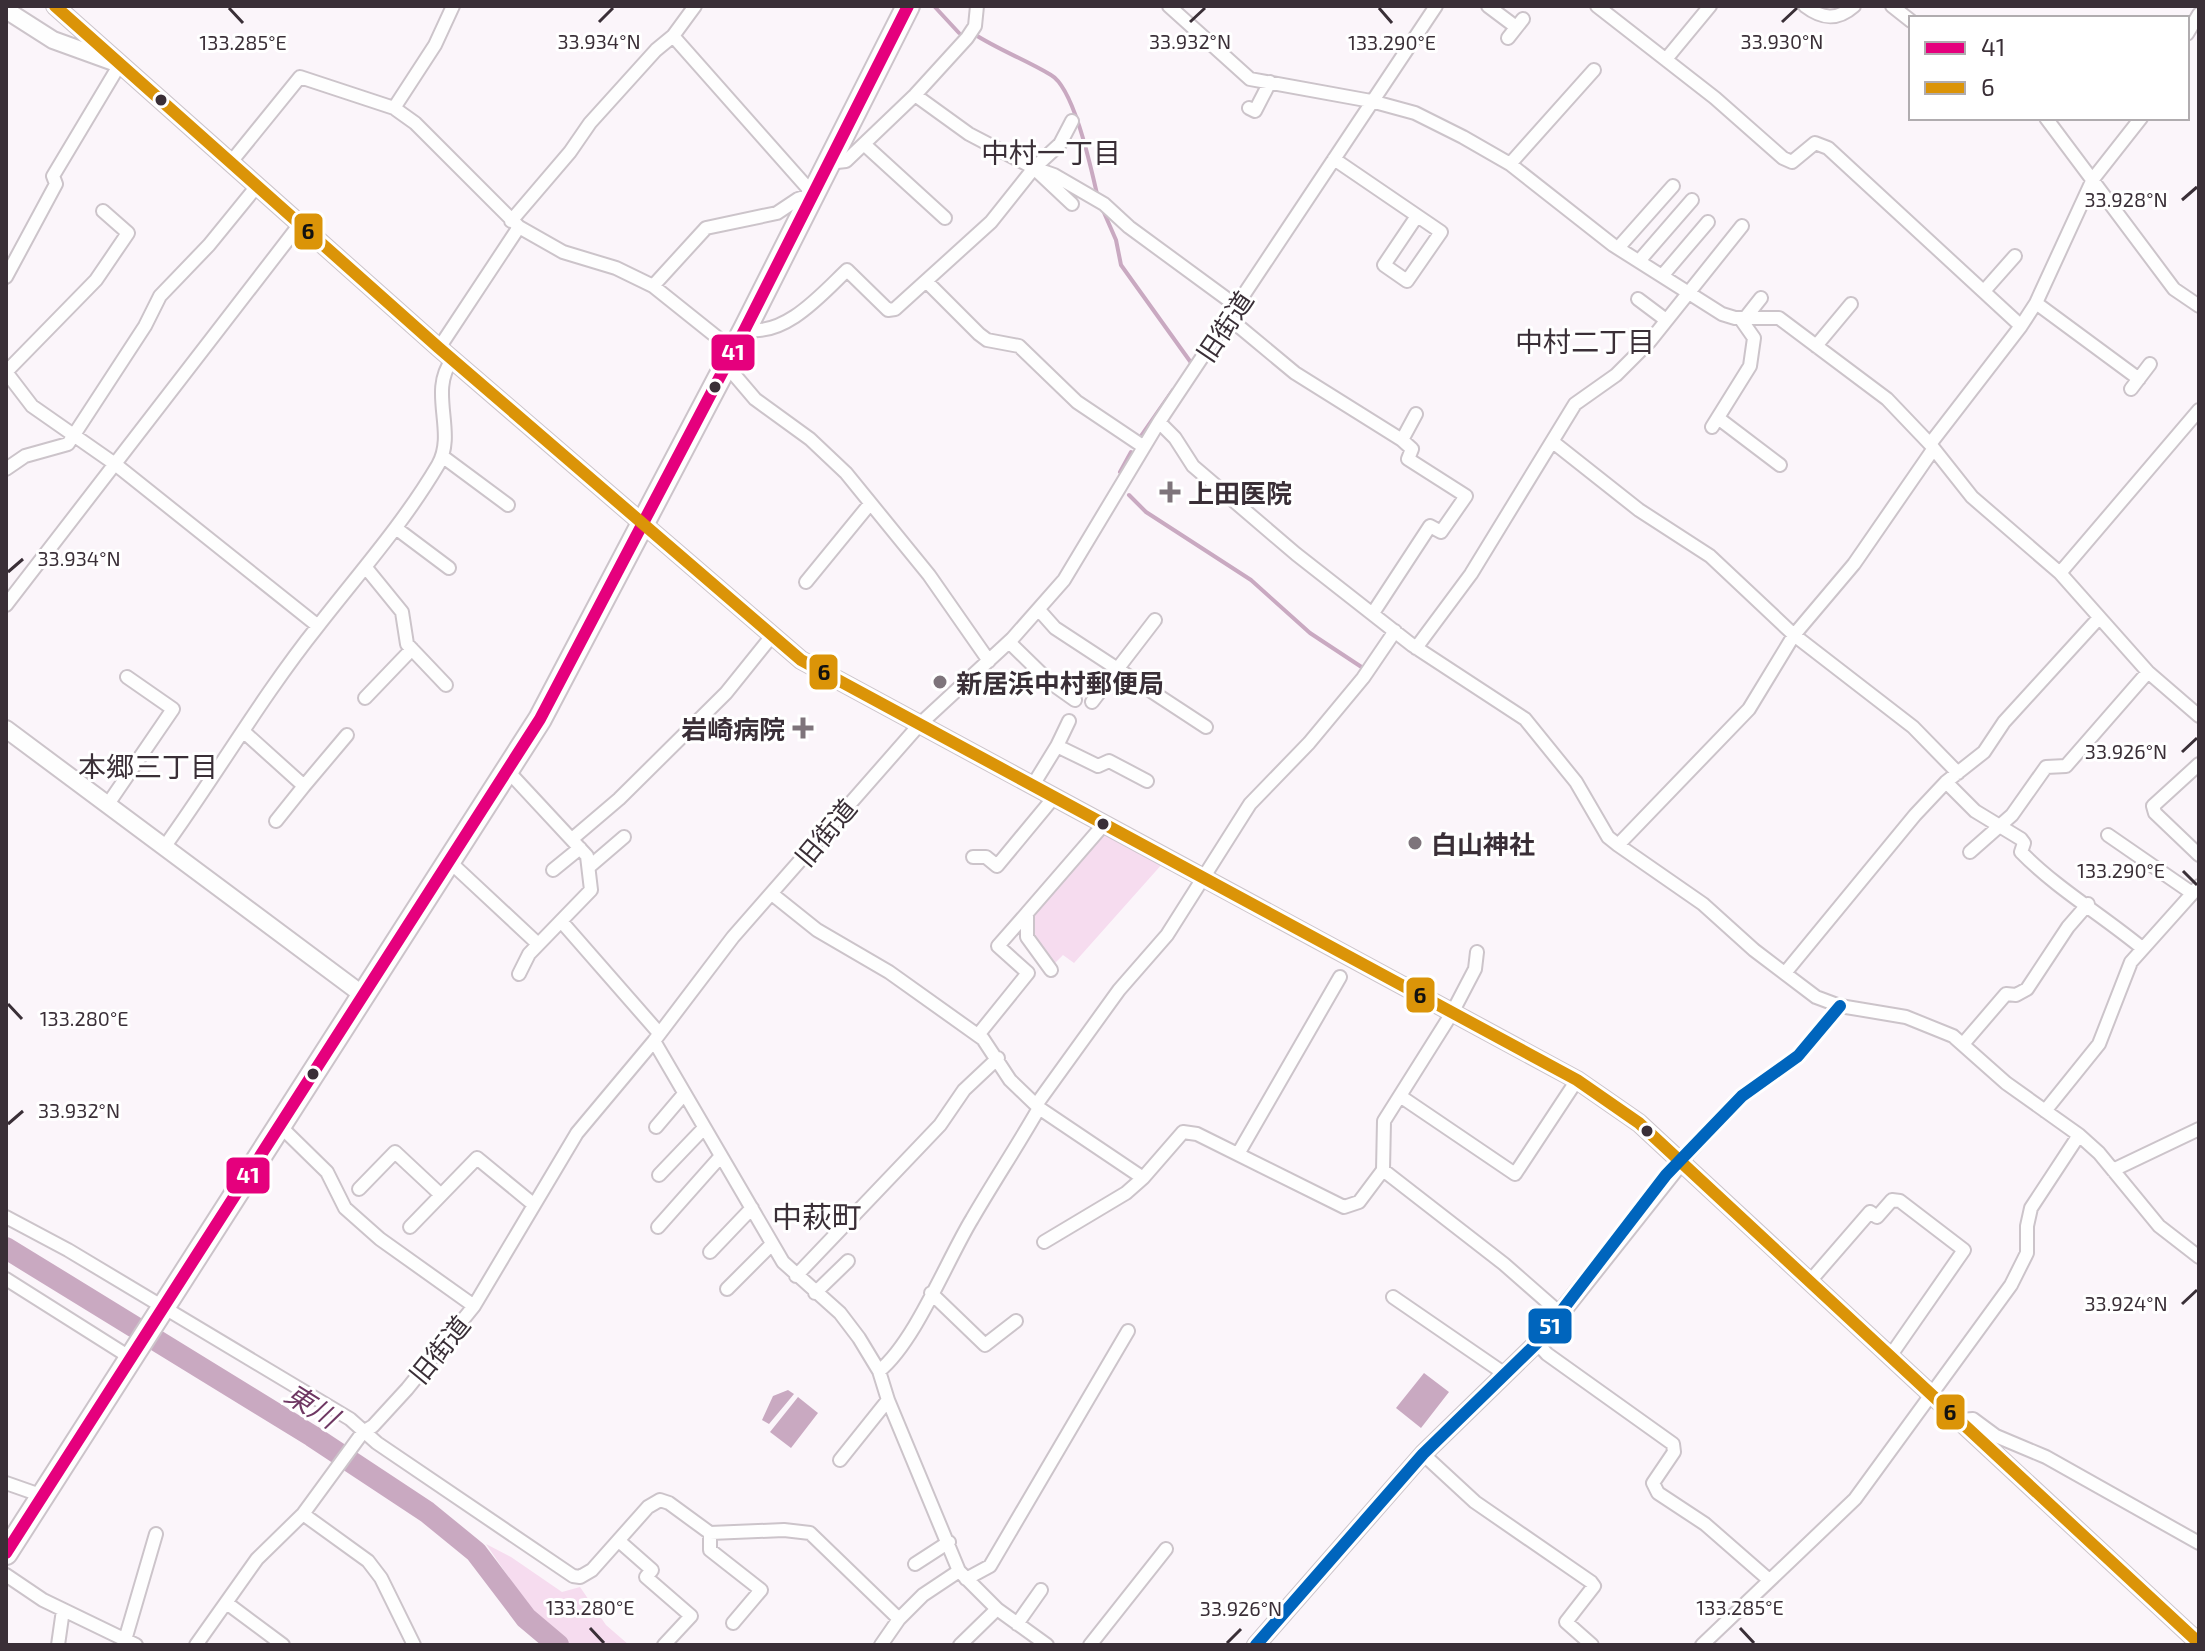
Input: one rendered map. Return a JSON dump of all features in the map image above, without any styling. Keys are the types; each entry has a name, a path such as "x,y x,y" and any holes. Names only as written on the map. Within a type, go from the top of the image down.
{"highway":[{"path":"6,1553 507,770 567,670 745,329 908,6"}],"street":[{"path":"165,846 318,626 397,529 442,456 445,446 441,411 446,354 515,224 590,123 656,50 673,36 695,6"},
{"path":"828,163 846,161 915,95 967,38 975,26 977,6"},
{"path":"1169,6 1250,79 1371,101 1415,113 1510,164 1618,248 1722,314 1743,318 1779,318 1887,399 1972,497 2060,573 2148,672 2199,716"},
{"name":"旧街道","path":"196,1645 257,1559 303,1514 361,1435 407,1389 474,1306 577,1133 657,1037 733,937 920,724 1009,642 1064,580 1159,422 1436,6"},
{"path":"1597,6 1667,58 1783,158 1792,162 1815,143 1828,148 2021,326"},
{"path":"1667,58 1710,6"},
{"path":"1805,6 1819,16 1833,18 1854,6"},
{"path":"1892,6 1909,19"},
{"path":"394,108 435,45 449,7"},
{"path":"1492,7 1516,28"},
{"path":"63,9 120,64 446,354 640,525 801,660 1577,1080 1639,1123 2199,1643"},
{"path":"6,10 53,40 120,64"},
{"path":"653,286 706,228 777,213 798,199 813,194 673,36"},
{"path":"6,277 56,184 53,176 120,64"},
{"path":"1510,164 1594,70"},
{"path":"231,162 300,77 394,108 415,123 515,224 563,252 616,268 653,286 730,358 755,399 827,453 929,575 989,661"},
{"path":"1249,108 1255,111 1270,82"},
{"path":"915,95 969,134 1054,175 1104,204 1129,227 1238,307"},
{"path":"2048,120 2174,289 2199,306"},
{"path":"1618,845 1749,709 1794,635 1854,564 1931,447 2036,303 2093,179 2139,120"},
{"path":"745,329 759,332 776,326 813,303 847,270 888,310 926,281 991,222 1034,168 1060,144 1072,121"},
{"path":"865,145 945,218"},
{"path":"1334,159 1441,232 1407,281 1384,265 1417,216"},
{"path":"1034,168 1072,204"},
{"path":"6,469 25,456 68,444 145,326 160,296 209,245 257,186"},
{"path":"1618,248 1673,186"},
{"path":"1639,261 1692,200"},
{"path":"103,211 128,233 96,280 6,372 32,406 115,464 318,626"},
{"path":"1662,276 1708,222"},
{"path":"6,605 300,224"},
{"path":"1416,648 1471,574 1501,520 1575,404 1616,375 1666,320 1738,230 1746,244"},
{"path":"1984,291 2015,256"},
{"path":"926,281 979,334 987,340 1019,346 1077,402 1144,447"},
{"path":"1743,318 1761,298"},
{"path":"1638,299 1666,320"},
{"path":"2036,303 2085,332 2135,384 2150,364"},
{"path":"1816,346 1851,304"},
{"path":"1743,318 1754,338 1746,383 1715,423 1758,456 1780,465"},
{"path":"1230,319 1295,373 1402,440 1412,449 1408,459 1466,496 1441,532 1430,526 1373,613"},
{"path":"2060,573 2199,410"},
{"path":"1402,440 1416,414"},
{"path":"1159,422 1175,438 1193,466 1296,554 1416,648 1525,719 1576,782 1608,837 1703,904 1816,997 1840,1006 1906,1017 1963,1044 2079,1135 2113,1170 2159,1226 2199,1257"},
{"path":"1553,442 1639,510 1710,556 1794,635 1913,727 1958,773"},
{"path":"442,456 508,505"},
{"path":"806,582 869,505"},
{"path":"397,529 449,568"},
{"path":"367,569 402,612 407,644 446,685"},
{"path":"1039,610 1055,628 1206,727"},
{"path":"1785,973 1946,782 1984,752 2004,722 2098,619"},
{"path":"1092,702 1115,668 1155,620"},
{"path":"879,1371 903,1343 1038,1106 1119,990 1167,935 1206,878 1250,804 1309,743 1363,678 1395,631"},
{"path":"553,870 619,799 726,693 771,637"},
{"path":"1009,642 1051,683 1075,700"},
{"path":"365,698 412,649"},
{"path":"1970,852 1999,829 2046,767 2066,766 2148,672"},
{"path":"108,804 173,709 127,677"},
{"path":"1033,785 1069,721"},
{"path":"6,729 363,995"},
{"path":"243,731 304,786"},
{"path":"276,821 347,735"},
{"path":"1057,746 1098,766 1109,761 1147,781"},
{"path":"2199,764 2153,806 2155,813 2199,855"},
{"path":"507,770 587,856 591,890 538,944 519,974"},
{"path":"1946,782 1999,829 2021,839 2024,843 2021,852 2050,882 2088,904 2142,948"},
{"path":"973,857 986,857 997,866 1055,796"},
{"path":"978,1035 1028,973 998,946 1105,823"},
{"path":"2045,1111 2099,1044 2108,1014 2121,994 2125,972 2142,948 2196,889 2108,835"},
{"path":"589,867 624,837"},
{"path":"449,861 538,944"},
{"path":"772,894 817,930 874,962 978,1035 998,1058 1010,1080 1038,1106 1143,1178"},
{"path":"1963,1044 2006,994 2016,995 2027,989 2068,927 2088,904"},
{"path":"1027,913 1027,937 1051,970"},
{"path":"561,921 657,1037 684,1094 772,1244 796,1276 840,1313 879,1371 888,1400 963,1575 997,1609 1047,1645"},
{"path":"1044,1242 1126,1193 1143,1178 1171,1141 1183,1132 1197,1134 1344,1207 1359,1202 1383,1170 1384,1121 1452,1013 1475,969 1477,952"},
{"path":"1238,1154 1340,977"},
{"path":"1256,1645 1423,1454 1537,1343 1682,1160 1742,1096 1798,1056 1840,1006"},
{"path":"796,1276 940,1125 964,1090 998,1058"},
{"path":"1400,1096 1515,1174 1577,1080"},
{"path":"656,1127 684,1094"},
{"path":"280,1126 327,1172 345,1208 380,1239 474,1306"},
{"path":"659,1175 704,1128"},
{"path":"2113,1170 2199,1129"},
{"path":"1702,1645 1855,1499 2011,1285 2027,1253 2031,1208 2079,1135"},
{"path":"359,1189 395,1152 441,1195"},
{"path":"658,1227 721,1156"},
{"path":"410,1227 477,1158 533,1204"},
{"path":"1383,1170 1504,1264 1561,1314"},
{"path":"1811,1280 1860,1220 1870,1212 1877,1217 1892,1200 1900,1201 1964,1250 1891,1355"},
{"path":"710,1252 752,1208"},
{"path":"6,1217 160,1312 350,1419 361,1435 567,1574 586,1575 648,1507 660,1500 669,1503 710,1533 784,1530 810,1533 899,1619"},
{"path":"727,1289 772,1244"},
{"path":"815,1293 848,1261"},
{"path":"6,1279 134,1354"},
{"path":"931,1293 985,1345 1016,1321"},
{"path":"1393,1297 1505,1374"},
{"path":"901,1645 885,1640 899,1619 923,1595 963,1575 990,1566 1128,1331"},
{"path":"1537,1343 1547,1354 1673,1444 1674,1452 1653,1483 1658,1493 1705,1524 1768,1579"},
{"path":"840,1460 888,1400"},
{"path":"1960,1420 1973,1419 1996,1436 2046,1457 2199,1543"},
{"path":"1423,1454 1475,1502 1591,1582 1594,1586 1566,1622 1592,1645"},
{"path":"6,1483 43,1496"},
{"path":"303,1514 368,1561 381,1578 414,1645"},
{"path":"710,1533 710,1550 761,1590 733,1623"},
{"path":"6,1575 63,1610 131,1642 156,1534"},
{"path":"619,1541 652,1570 646,1577 691,1616 664,1645"},
{"path":"915,1564 949,1542"},
{"path":"1090,1645 1166,1549"},
{"path":"1017,1624 1041,1590"},
{"path":"228,1604 283,1645"},
{"path":"960,1645 997,1609"},
{"path":"58,1645 63,1610"}],"shaded area":[{"path":"1106,831 1163,863 1074,963 1063,955 1053,965 1031,935 1031,916"},
{"path":"1424,1373 1449,1392 1421,1428 1396,1408"},
{"path":"788,1390 794,1394 769,1424 762,1420 773,1396"},
{"path":"798,1397 818,1413 791,1448 770,1432"},
{"path":"486,1544 562,1592 580,1587 606,1625 629,1645 570,1645 533,1613"}],"waterway":[{"path":"934,6 959,33"},
{"path":"974,34 1051,75 1059,83 1074,112 1097,194"},
{"path":"1102,208 1116,240 1121,265 1192,364"},
{"path":"1139,439 1173,390"},
{"path":"1120,472 1131,452"},
{"path":"1129,495 1146,512 1251,580 1310,633 1363,668"},
{"name":"東川","path":"6,1248 312,1436 427,1512 476,1552 526,1618 558,1645"}],"transit line":[{"name":"6","path":"55,6 439,348 801,660 1577,1080 1639,1123 2199,1643"},
{"name":"41","path":"6,1553 540,719 745,329 908,6"},
{"name":"51","path":"1256,1645 1423,1454 1537,1343 1666,1175 1742,1096 1798,1056 1840,1006"}],"place":[{"name":"上田医院","path":"1170,492"},
{"name":"新居浜中村郵便局","path":"940,682"},
{"name":"岩崎病院","path":"803,728"},
{"name":"白山神社","path":"1415,843"}],"district":[{"name":"中村一丁目","path":"1051,152"},
{"name":"中村二丁目","path":"1585,341"},
{"name":"本郷三丁目","path":"148,766"},
{"name":"中萩町","path":"817,1216"}]}
